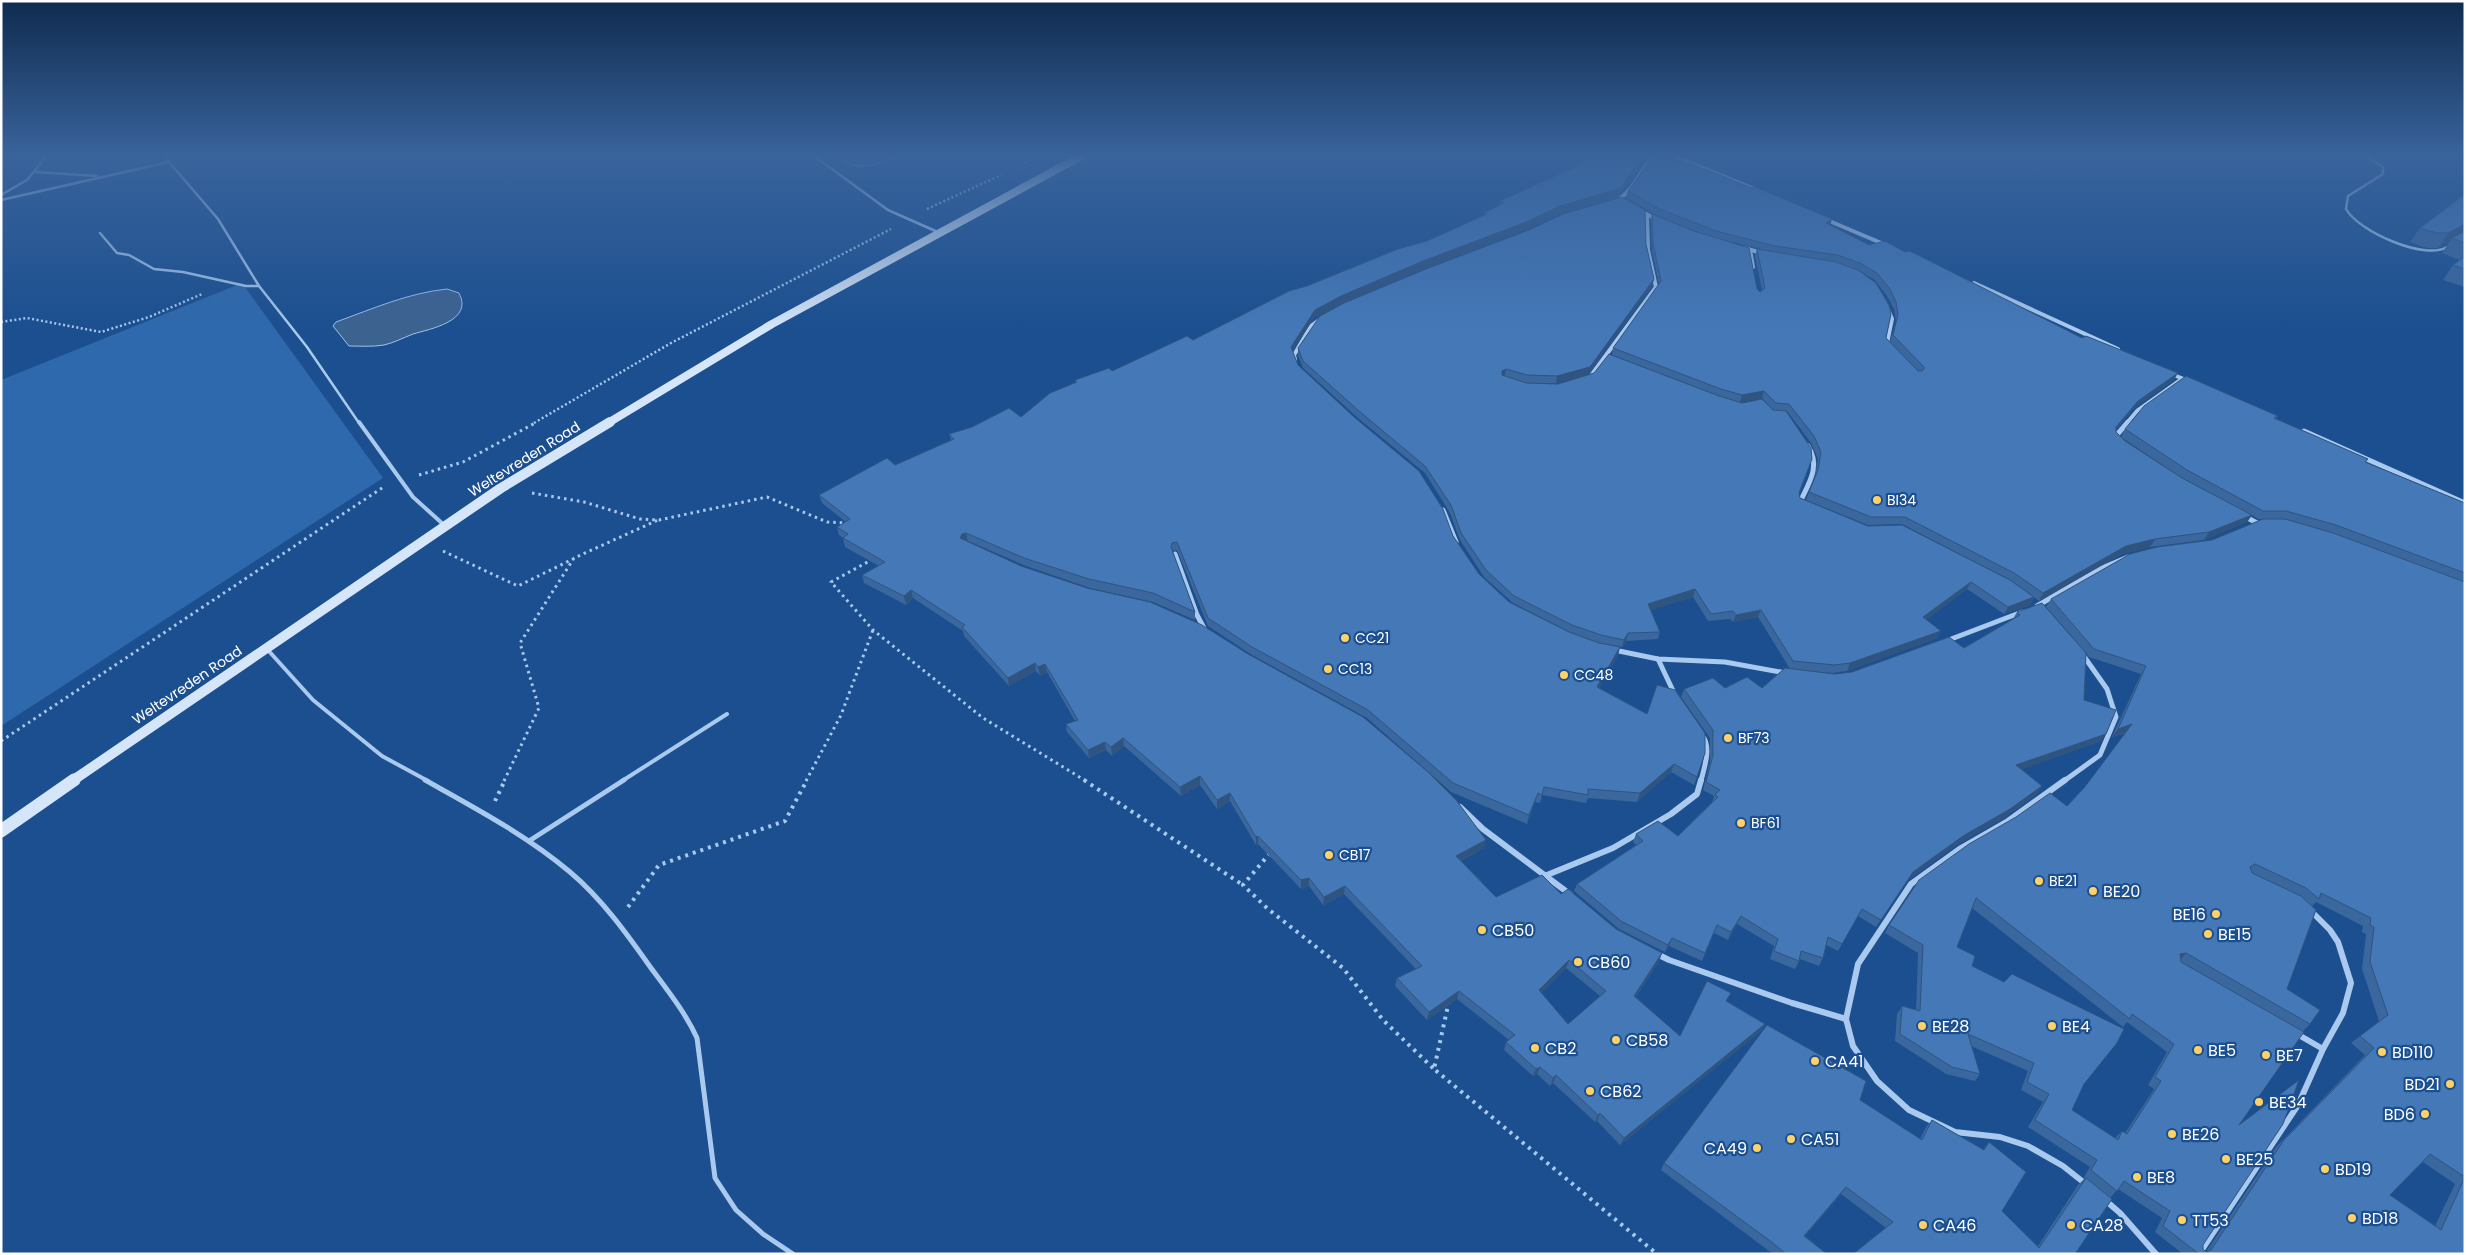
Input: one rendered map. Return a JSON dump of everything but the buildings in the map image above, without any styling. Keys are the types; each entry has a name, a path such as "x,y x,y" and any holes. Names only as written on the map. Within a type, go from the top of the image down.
{"street":[{"name":"Weltevreden Road","path":"1,831 444,525 502,488 772,324 979,212"},
{"path":"1641,212 1662,223"},
{"path":"1583,381 1591,377 1656,287 1648,250 1647,216"},
{"path":"1824,218 1888,246"},
{"path":"1735,245 1771,256"},
{"path":"1750,250 1753,271"},
{"path":"1971,282 2120,350"},
{"path":"1886,303 1892,319 1886,339 1890,346"},
{"path":"1296,364 1294,355 1311,326 1326,316"},
{"path":"1605,356 1614,359"},
{"path":"2165,370 2191,382"},
{"path":"2122,445 2115,437 2137,411 2182,378"},
{"path":"2299,429 2465,503"},
{"path":"1803,440 1813,452 1816,464 1800,502 1809,505"},
{"path":"1439,502 1460,548"},
{"path":"2235,511 2257,523"},
{"path":"2248,526 2264,523"},
{"path":"1175,554 1196,615 1206,630"},
{"path":"1939,644 2039,606 2102,568 2132,556"},
{"path":"2031,600 2045,612"},
{"path":"1197,626 1213,635"},
{"path":"1607,649 1658,659 1725,662 1790,673"},
{"path":"2080,652 2107,689 2116,717 2100,755 2008,821 1961,848 1911,884 1858,964 1846,1019 1853,1046 1862,1060 1877,1081 1909,1110 1955,1132 2000,1137 2028,1146 2063,1166 2092,1190"},
{"path":"1658,659 1678,700"},
{"path":"1547,875 1613,848 1671,814 1697,794 1706,762 1706,740 1700,732"},
{"path":"1456,804 1482,829 1547,875 1580,902"},
{"path":"2199,1254 2219,1228 2298,1105 2343,1013 2351,983 2338,942 2330,930 2304,906"},
{"path":"1652,951 1669,960 1792,1004 1846,1019"},
{"path":"2289,1029 2324,1049"},
{"path":"2099,1195 2120,1213 2156,1254"}],"lane":[{"path":"212,212 259,286 308,347 398,478 413,497 444,525"},
{"path":"893,212 940,233"},
{"path":"2347,212 2356,221 2404,245 2435,252 2449,246"},
{"path":"100,233 117,253 128,255 154,270 183,272 246,286 259,286"},
{"path":"265,648 313,700 382,756 489,815 529,840 571,873 617,922 688,1018 697,1038 715,1178 736,1210 763,1234 793,1254"},
{"path":"529,840 727,714"}],"path":[{"path":"1,741 336,517 398,478 431,473 463,462 537,422 671,343 925,212"},
{"path":"1,322 27,318 101,332 149,317 228,282"},
{"path":"502,488 584,502 640,519 659,520"},
{"path":"444,525 443,551 482,571 518,586 574,558 659,520 767,497 827,522 848,524"},
{"path":"489,815 539,708 520,643 574,558"},
{"path":"874,558 831,582 873,630 983,718 1080,777 1242,885 1268,910 1343,968 1383,1020 1434,1069 1658,1254"},
{"path":"617,922 659,865 785,821 841,715 873,630"},
{"path":"1242,885 1271,851"},
{"path":"1434,1069 1450,998"}],"shaded area":[{"path":"242,283 383,478 1,726 1,380"},
{"path":"447,289 459,293 462,303 461,311 456,317 439,326 391,343 375,346 349,346 333,326 336,322 390,302 418,294"}],"place":[{"name":"BI34","path":"1877,500"},
{"name":"CC21","path":"1345,638"},
{"name":"CC13","path":"1328,669"},
{"name":"CC48","path":"1564,675"},
{"name":"BF73","path":"1728,738"},
{"name":"BF61","path":"1741,823"},
{"name":"CB17","path":"1329,855"},
{"name":"BE21","path":"2039,881"},
{"name":"BE20","path":"2093,891"},
{"name":"BE16","path":"2216,914"},
{"name":"CB50","path":"1482,930"},
{"name":"BE15","path":"2208,934"},
{"name":"CB60","path":"1578,962"},
{"name":"BE28","path":"1922,1026"},
{"name":"BE4","path":"2052,1026"},
{"name":"CB58","path":"1616,1040"},
{"name":"CB2","path":"1535,1048"},
{"name":"BE5","path":"2198,1050"},
{"name":"BD110","path":"2382,1052"},
{"name":"BE7","path":"2266,1055"},
{"name":"CA41","path":"1815,1061"},
{"name":"BD21","path":"2450,1084"},
{"name":"CB62","path":"1590,1091"},
{"name":"BE34","path":"2259,1102"},
{"name":"BD6","path":"2425,1114"},
{"name":"BE26","path":"2172,1134"},
{"name":"CA51","path":"1791,1139"},
{"name":"CA49","path":"1757,1148"},
{"name":"BE25","path":"2226,1159"},
{"name":"BD19","path":"2325,1169"},
{"name":"BE8","path":"2137,1177"},
{"name":"BD18","path":"2352,1218"},
{"name":"TT53","path":"2182,1220"},
{"name":"CA46","path":"1923,1225"},
{"name":"CA28","path":"2071,1225"}]}
